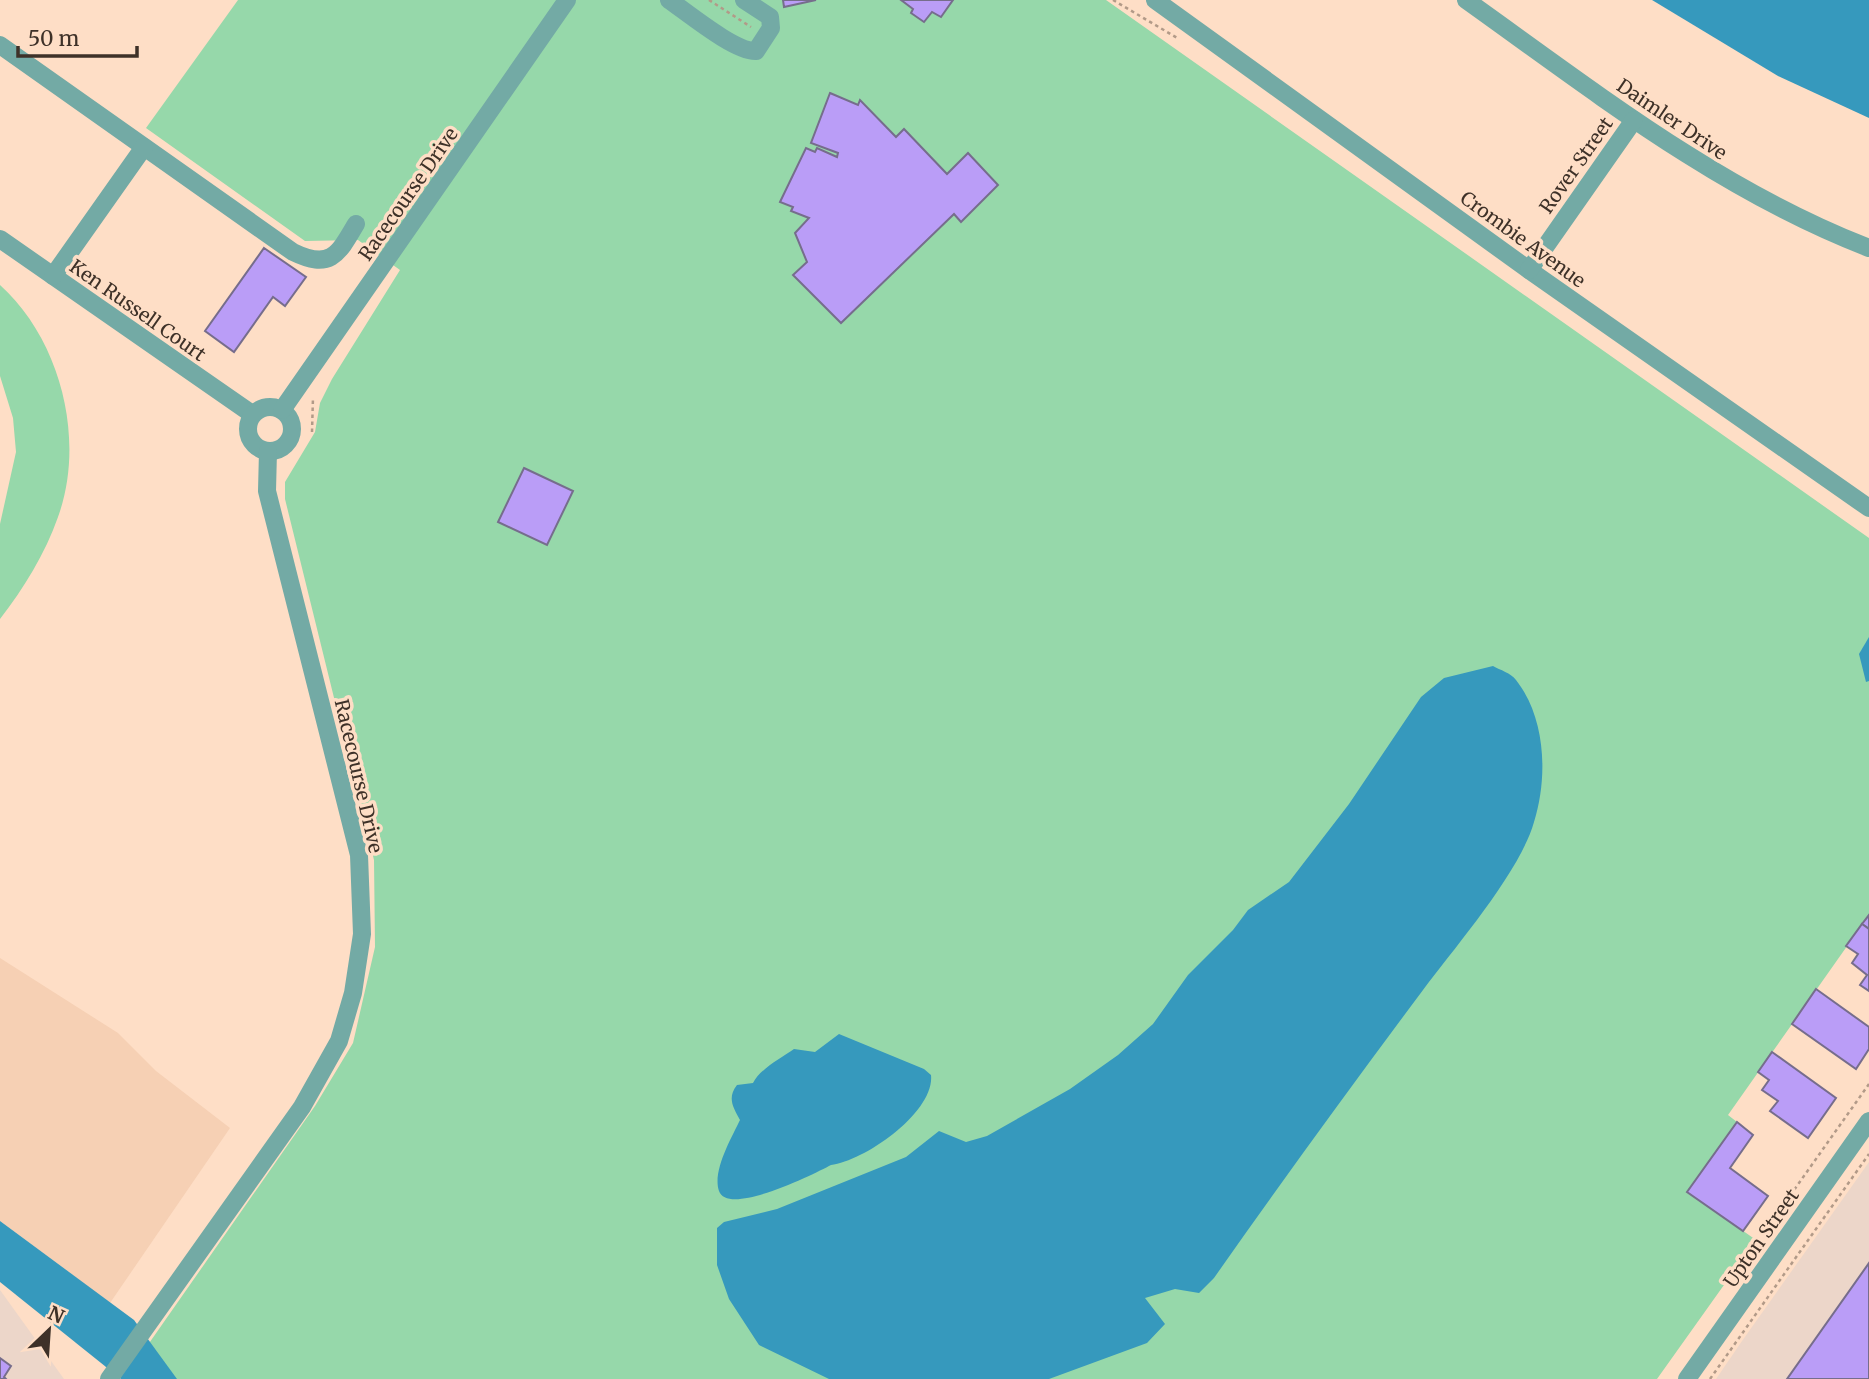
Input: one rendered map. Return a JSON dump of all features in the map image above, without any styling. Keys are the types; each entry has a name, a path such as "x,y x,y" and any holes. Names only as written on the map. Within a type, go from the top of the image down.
{"street":[{"name":"Racecourse Drive","path":"282,410 567,0"},
{"path":"669,0 736,44 748,51 756,51 771,28 769,17 744,0"},
{"name":"Crombie Avenue","path":"1155,0 1530,270 1869,508"},
{"name":"Daimler Drive","path":"1466,0 1634,120 1728,181 1869,248"},
{"path":"0,45 293,252 311,261 333,257 342,248 356,224"},
{"name":"Rover Street","path":"1530,270 1634,120"},
{"path":"53,276 144,147"},
{"name":"Ken Russell Court","path":"0,239 252,414"},
{"path":"264,407 282,410 292,424 291,437 282,447 268,451 261,449 249,438 247,424 252,414 264,407"},
{"name":"Racecourse Drive","path":"109,1379 302,1107 340,1041 353,993 360,946 359,855 267,491 268,451"},
{"name":"Upton Street","path":"1686,1379 1869,1121"}],"path":[{"path":"709,0 751,27"},
{"path":"1113,0 1178,39"},
{"path":"1758,1241 1869,1084"},
{"path":"1710,1379 1869,1154"}],"shaded area":[{"path":"0,958 118,1033 156,1071 230,1128 110,1303 0,1221"},
{"path":"1869,1162 1869,1379 1716,1379 1742,1341"},
{"path":"0,1290 64,1379 0,1379"}],"green space":[{"path":"238,0 1106,0 1869,538 1869,915 1728,1115 1737,1122 1688,1192 1756,1240 1657,1379 124,1379 315,1106 353,1043 375,947 374,860 285,499 285,482 315,432 320,403 332,379 400,270 358,240 305,241 146,128"},
{"path":"0,285 21,308 39,334 53,362 68,424 69,456 66,487 53,531 33,570 0,619 0,524 16,452 13,418 0,376"}],"water":[{"path":"1652,0 1869,0 1869,118 1778,76"},
{"path":"1869,637 1869,681 1866,682 1859,654"},
{"path":"1493,666 1516,680 1526,695 1539,730 1541,786 1527,842 1485,909 1344,1097 1214,1278 1199,1293 1175,1289 1145,1298 1165,1324 1147,1343 1049,1379 829,1379 759,1345 729,1299 717,1265 717,1228 724,1222 777,1209 906,1157 939,1131 966,1142 987,1136 1070,1089 1118,1055 1153,1024 1188,975 1233,930 1248,910 1289,882 1349,804 1421,697 1444,678"},
{"path":"839,1034 924,1069 931,1075 929,1089 922,1104 895,1132 862,1154 754,1197 726,1198 719,1191 718,1174 740,1120 733,1107 732,1098 737,1085 753,1083 766,1068 794,1049 815,1052"},
{"path":"0,1221 134,1320 177,1379 121,1379 0,1282"}],"building":[{"path":"783,0 816,0 784,7"},
{"path":"901,0 953,0 941,17 932,12 924,22 911,13 913,9"},
{"path":"830,93 858,105 860,100 896,137 904,129 947,174 968,153 998,185 961,222 954,214 841,323 793,275 807,262 795,233 809,218 791,211 793,207 780,202 806,148 815,152 817,148 837,157 838,153 811,143"},
{"path":"264,248 306,277 285,306 273,297 234,352 205,331"},
{"path":"524,468 573,491 547,545 498,522"},
{"path":"1869,915 1869,929 1862,924"},
{"path":"1862,924 1869,929 1869,991 1860,985 1867,975 1852,963 1858,954 1846,946"},
{"path":"1816,989 1869,1027 1869,1049 1856,1069 1792,1024"},
{"path":"1772,1052 1836,1098 1808,1138 1770,1111 1778,1101 1762,1090 1769,1080 1758,1072"},
{"path":"1737,1122 1753,1135 1730,1168 1768,1196 1743,1231 1687,1192"},
{"path":"1869,1263 1869,1379 1787,1379"},
{"path":"0,1358 11,1366 4,1377 6,1379 0,1379"}]}
